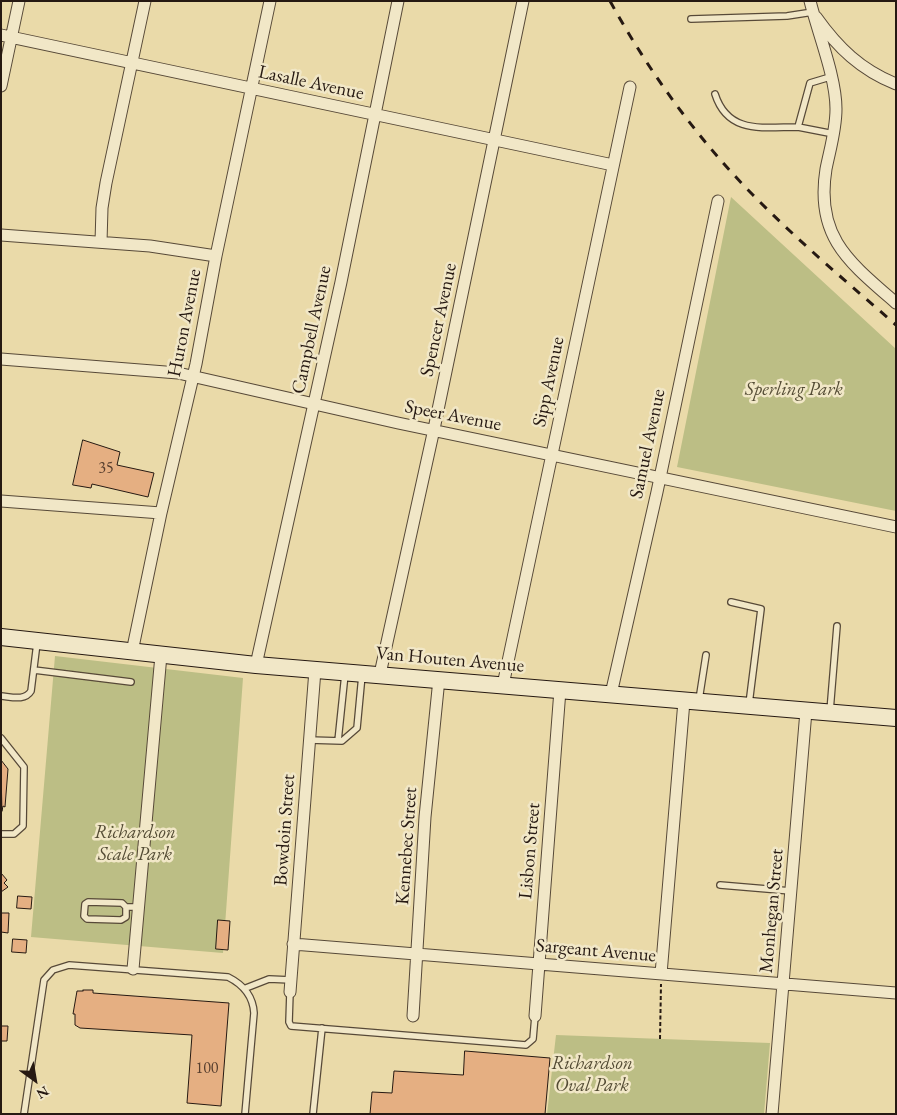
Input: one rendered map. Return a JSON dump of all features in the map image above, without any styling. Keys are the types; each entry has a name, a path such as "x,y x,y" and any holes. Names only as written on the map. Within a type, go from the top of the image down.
{"main road":[{"name":"Van Houten Avenue","path":"1,637 256,665 896,718"}],"street":[{"path":"1,86 6,36 19,1"},
{"path":"101,242 105,191 145,1"},
{"name":"Huron Avenue","path":"132,652 270,1"},
{"name":"Campbell Avenue","path":"256,665 315,402 398,1"},
{"name":"Spencer Avenue","path":"380,674 434,429 523,1"},
{"path":"811,7 830,77 836,108 834,134 823,198 826,220 836,242 848,260 896,303"},
{"path":"811,7 832,39 854,62 896,84"},
{"name":"Lasalle Avenue","path":"6,36 613,165"},
{"name":"Sipp Avenue","path":"503,685 630,87"},
{"name":"Samuel Avenue","path":"611,694 660,476 718,201"},
{"path":"1,235 150,246 216,256"},
{"name":"Speer Avenue","path":"1,359 178,373 398,422 896,527"},
{"path":"1,501 161,513"},
{"path":"133,969 161,655"},
{"name":"Bowdoin Street","path":"290,992 315,670"},
{"name":"Kennebec Street","path":"413,1016 426,817 439,679"},
{"name":"Lisbon Street","path":"535,1016 560,690"},
{"path":"661,974 691,701"},
{"name":"Monhegan Street","path":"772,1114 806,711"},
{"name":"Sargeant Avenue","path":"293,944 896,993"}],"lane":[{"path":"691,19 752,18 811,7"},
{"path":"798,127 810,83 830,77"},
{"path":"715,94 723,113 748,127 798,127 834,134"},
{"path":"731,602 761,609 749,706"},
{"path":"829,713 837,626"},
{"path":"1,696 21,698 29,695 32,691 37,640"},
{"path":"691,701 706,654"},
{"path":"34,670 131,682"},
{"path":"338,741 345,672"},
{"path":"309,740 342,741 357,728 362,673"},
{"path":"1,738 24,767 22,826 14,834 1,834"},
{"path":"720,885 791,892"},
{"path":"126,907 126,918 121,920 88,919 84,916 85,904 88,902 122,903 126,907 138,907"},
{"path":"24,1114 42,985 47,974 69,965 228,977 246,988 252,1000 254,1013 245,1114"},
{"path":"246,988 260,981 291,980"},
{"path":"290,992 289,1022 291,1026 526,1045 533,1039 535,1016"},
{"path":"313,1114 322,1028"}],"path":[{"path":"660,1039 661,974"}],"green space":[{"name":"Sperling Park","path":"731,197 896,349 896,511 677,467"},
{"name":"Richardson Scale Park","path":"55,656 243,678 223,953 31,937"},
{"name":"Richardson Oval Park","path":"556,1035 770,1043 764,1114 547,1114"}],"building":[{"path":"83,440 120,452 117,465 154,473 148,497 92,484 91,488 73,485"},
{"path":"1,760 8,769 5,807 3,806 2,811"},
{"path":"1,873 7,880 4,883 8,887 1,892"},
{"path":"18,896 32,897 31,909 17,908"},
{"path":"1,913 9,913 8,933 1,932"},
{"path":"218,920 230,921 228,950 216,949"},
{"path":"13,939 27,940 26,953 12,952"},
{"path":"93,990 93,993 229,1003 221,1106 187,1103 192,1035 80,1028 75,1025 75,1014 73,1014 77,991"},
{"path":"1,1026 8,1026 7,1041 1,1041"},
{"path":"465,1051 550,1058 545,1114 370,1114 372,1092 392,1093 394,1071 463,1075"}],"railway":[{"path":"610,1 641,53 675,103 732,173 823,262 896,325"}]}
